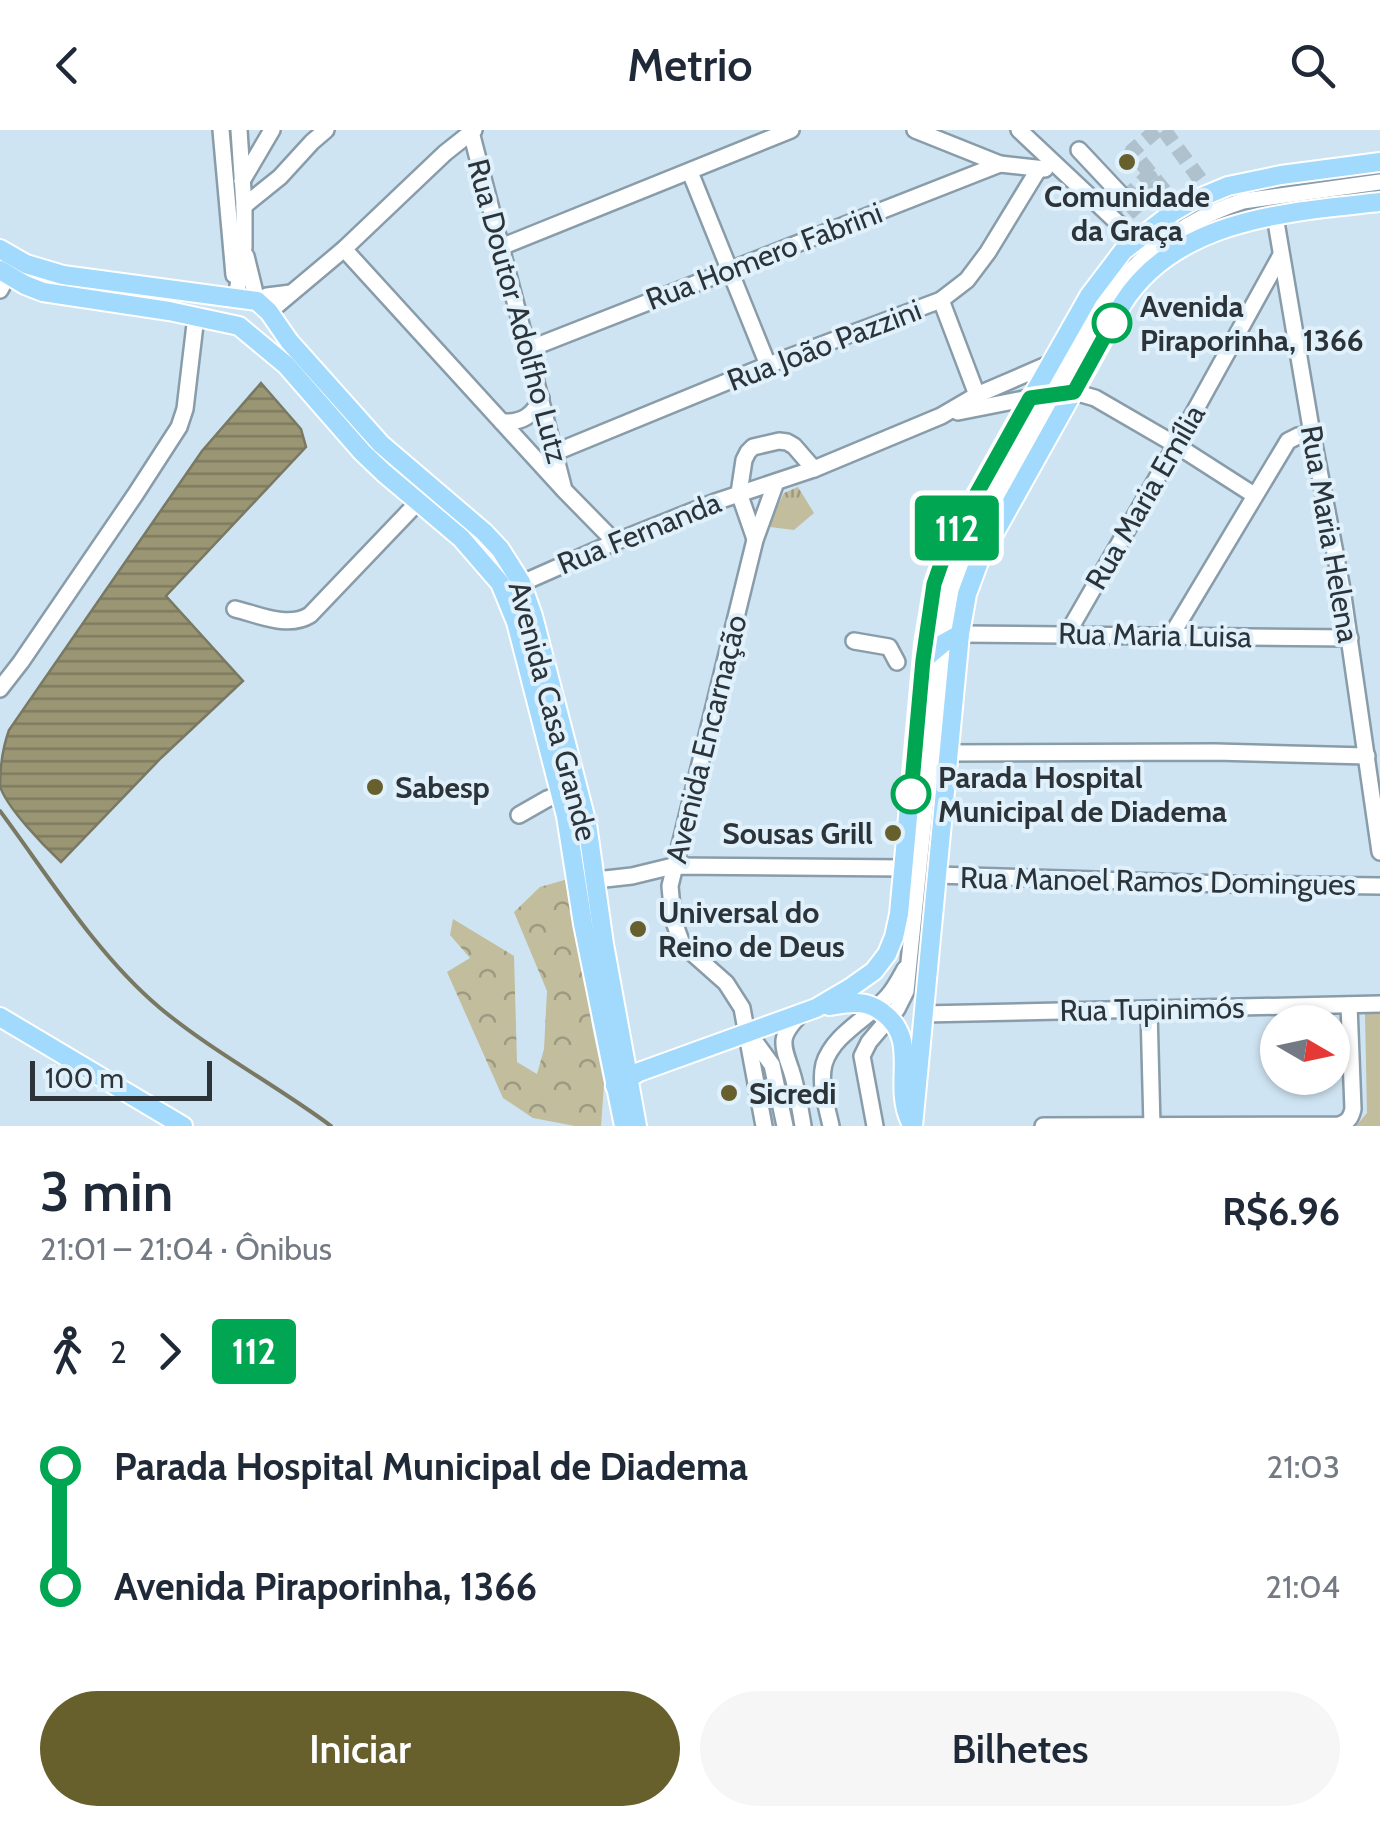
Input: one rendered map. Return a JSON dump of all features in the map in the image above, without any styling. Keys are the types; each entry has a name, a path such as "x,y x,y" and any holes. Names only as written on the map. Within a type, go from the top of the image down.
{"main road":[{"path":"809,1010 866,978 887,954 894,937 900,914 928,612 941,564 1030,398 1099,281 1122,252 1156,223 1192,201 1228,186 1380,162"},
{"path":"912,1126 960,634 967,594 980,560 1123,303 1152,270 1188,244 1218,229 1275,216 1380,202"},
{"name":"Avenida Casa Grande","path":"5,269 40,270 236,299 263,307 382,444 500,548 513,587 516,622 569,791 591,845 622,1082 624,1126"},
{"name":"Avenida Casa Grande","path":"5,269 43,292 239,326 286,365 362,452 513,587"},
{"path":"236,299 239,326"},
{"path":"239,326 263,307"},
{"path":"923,660 960,634"},
{"name":"Avenida Casa Grande","path":"569,791 584,924 622,1082 638,1126"},
{"path":"622,1082 809,1010 852,1002 883,1013 899,1029 902,1096 912,1126"},
{"path":"0,1018 184,1126"}],"street":[{"path":"221,130 236,299"},
{"path":"236,299 244,247 239,130"},
{"path":"242,181 272,130"},
{"path":"244,206 280,177 326,130"},
{"path":"501,248 790,130"},
{"path":"915,130 1000,164 1038,170 1058,168"},
{"path":"1019,130 1136,240"},
{"path":"263,307 267,296 292,293 473,131"},
{"name":"Rua Doutor Adolfho Lutz","path":"473,131 564,490"},
{"path":"1080,150 1125,199"},
{"name":"Rua Homero Fabrini","path":"529,348 1000,164"},
{"name":"Rua João Pazzini","path":"556,452 941,300 967,280 988,252 1038,170"},
{"path":"690,172 768,366"},
{"path":"830,1126 824,1064 835,1045 883,1013 906,991 948,598 962,556 1050,394 1109,294 1136,263 1168,236 1243,201 1380,182"},
{"name":"Rua Maria Helena","path":"1275,216 1350,638 1366,756 1376,798 1380,852"},
{"path":"244,247 263,307"},
{"path":"344,249 615,542"},
{"name":"Rua Maria Emília","path":"1067,634 1281,255"},
{"path":"941,300 977,395"},
{"path":"0,689 136,496 179,427 186,410 196,316"},
{"path":"776,482 940,416 977,395 1049,364"},
{"path":"940,416 1074,392 1095,398 1254,495"},
{"path":"502,422 521,421 530,416 541,398"},
{"path":"1171,636 1288,441 1312,434"},
{"path":"755,540 740,494 744,460 753,448 787,442 814,468"},
{"name":"Rua Fernanda","path":"513,587 615,542 776,482"},
{"name":"Avenida Encarnação","path":"764,1126 742,1008 726,983 688,951 679,938 670,901 674,866 755,540 776,482"},
{"path":"235,609 289,622 302,620 418,502"},
{"name":"Rua Maria Luisa","path":"960,634 1350,638"},
{"path":"854,641 888,648 897,662"},
{"path":"948,753 1366,756"},
{"path":"519,816 569,791"},
{"path":"596,880 674,866 904,868"},
{"name":"Rua Manoel Ramos Domingues","path":"936,875 1380,886"},
{"name":"Rua Tupinimós","path":"1350,1006 1380,1004"},
{"path":"1043,1126 1345,1122 1353,1108 1350,1006"},
{"name":"Rua Tupinimós","path":"923,1014 1260,1008"},
{"path":"785,1126 783,1042 790,1027 809,1010"},
{"path":"1150,1010 1152,1125"},
{"path":"875,1126 862,1056 883,1013"},
{"name":"Avenida Encarnação","path":"748,1032 783,1072"},
{"path":"835,1045 850,1046 862,1056"},
{"path":"783,1072 803,1126"}],"green space":[{"path":"798,487 814,513 794,530 770,527 784,493"},
{"path":"568,879 604,1084 601,1126 575,1126 533,1118 503,1098 447,972 470,958 450,935 453,919 514,956 517,1062 537,1074 544,1049 547,991 514,912 540,887"},
{"path":"1365,1014 1380,1014 1380,1126 1356,1126 1367,1113"}],"shaded area":[{"path":"261,383 301,429 306,447 166,596 243,681 161,758 61,862 17,815 0,786 9,730 202,451"}],"waterway":[{"path":"0,811 75,914 137,987 201,1039 331,1126"}],"tunnel":[{"path":"1157,130 1132,151 1179,209"},
{"path":"1164,130 1210,193"},
{"path":"1109,215 1150,177 1156,188 1118,223"}],"bus line":[{"name":"112","path":"911,794 928,612 941,564 1030,398 1074,392 1112,323"}],"place":[{"name":"Comunidade da Graça","path":"1127,162"},
{"name":"Avenida Piraporinha, 1366","path":"1112,323"},
{"name":"Sabesp","path":"375,787"},
{"name":"Parada Hospital Municipal de Diadema","path":"911,794"},
{"name":"Sousas Grill","path":"893,833"},
{"name":"Universal do Reino de Deus","path":"638,929"},
{"name":"Sicredi","path":"729,1093"}]}
